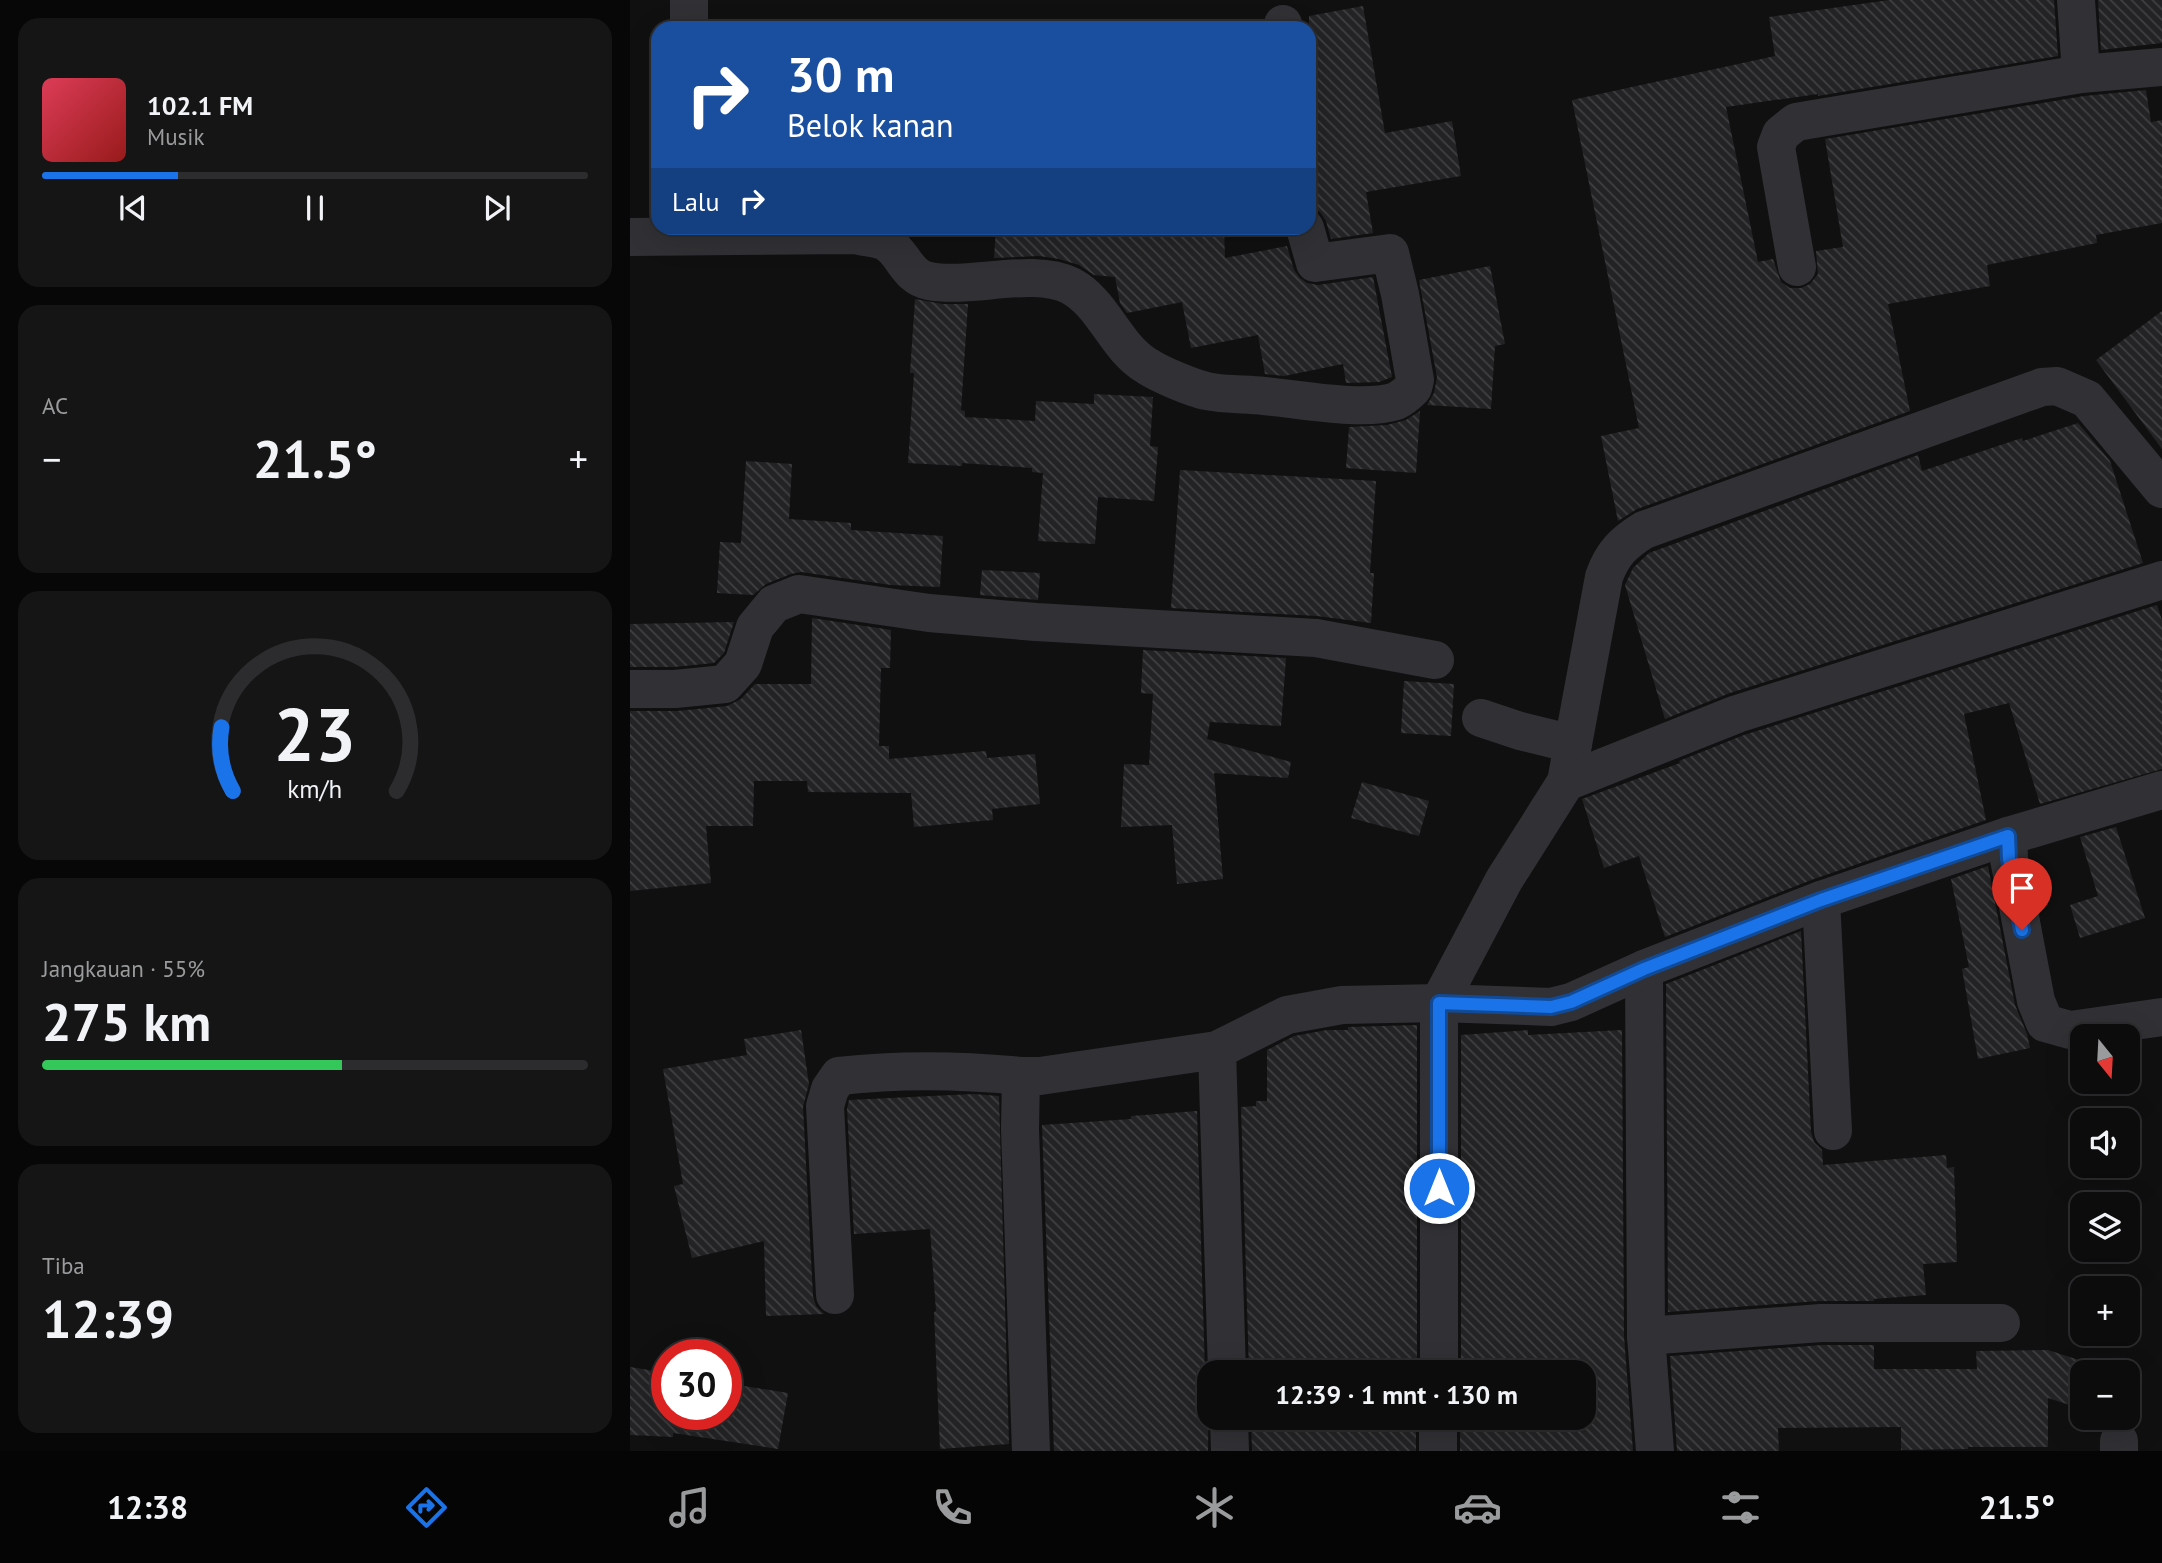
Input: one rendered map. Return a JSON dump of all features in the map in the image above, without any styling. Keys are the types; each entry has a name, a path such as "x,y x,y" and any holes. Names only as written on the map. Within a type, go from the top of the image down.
{"street":[{"path":"689,0 689,21"},
{"path":"2076,0 2081,74"},
{"path":"1797,267 1776,147 1781,134 1796,122 2081,74 2162,67"},
{"path":"630,237 705,235"},
{"path":"866,235 886,243 920,279 933,282 1044,279 1070,286 1084,296 1116,337 1146,366 1205,391 1359,405 1396,401 1413,388 1415,380 1390,253 1315,263 1307,235"},
{"path":"1438,1360 1439,1003 1504,880 1566,782 1604,577 1610,560 1622,544 1644,530 2042,387 2057,386 2087,398 2162,489"},
{"path":"1566,782 1737,714 2162,580"},
{"path":"630,689 675,689 725,684 743,664 755,626 774,604 799,594 929,613 1035,622 1316,638 1435,660"},
{"path":"1481,719 1573,744"},
{"path":"835,1295 825,1106 830,1089 839,1076 956,1070 1040,1076 1217,1050 1287,1015 1342,1005 1439,1003 1551,1007 1571,1002 1644,969 1821,900 2008,836 2162,790"},
{"path":"2008,836 2009,859 2036,1001 2045,1023 2070,1030 2162,1017"},
{"path":"1821,900 1833,1131"},
{"path":"1644,969 1646,1336 1655,1451"},
{"path":"1217,1050 1227,1360"},
{"path":"1021,1076 1031,1451"},
{"path":"1646,1336 1821,1323 2001,1323"},
{"path":"1229,1430 1230,1451"},
{"path":"1438,1430 1438,1451"}],"building":[{"path":"1889,0 2054,0 2058,56 1818,96 1726,107 1758,262 1773,259 1781,282 1790,288 1801,288 1810,284 1818,274 1816,251 1843,247 1825,139 2084,96 2146,90 2151,122 2162,120 2162,223 2096,235 2097,243 1987,265 1990,286 1888,304 1910,411 1637,509 1618,521 1601,436 1639,428 1572,100 1775,56 1769,17"},
{"path":"2098,0 2162,0 2162,43 2101,50"},
{"path":"1363,6 1385,133 1452,121 1461,176 1366,192 1373,233 1331,239 1326,221 1316,210 1316,21 1309,21 1309,16"},
{"path":"996,235 1224,235 1225,258 1287,246 1294,270 1307,283 1318,285 1373,277 1392,377 1379,382 1346,383 1343,364 1284,376 1265,374 1258,335 1191,348 1182,302 1127,313 1120,303 1115,277 1094,275 1079,265 1059,259 1039,256 994,258"},
{"path":"1490,266 1505,344 1495,346 1491,409 1427,405 1434,393 1437,377 1419,280"},
{"path":"915,299 943,304 968,304 961,410 965,411 965,417 1035,421 1036,401 1094,404 1094,394 1153,397 1150,446 1158,447 1154,501 1098,497 1095,544 1038,541 1043,473 1032,472 1032,468 962,463 962,466 908,463 914,373 910,373"},
{"path":"2162,311 2162,449 2096,360"},
{"path":"1420,411 1416,473 1346,468 1349,427 1387,425 1406,420"},
{"path":"2078,423 2110,461 2143,563 1730,693 1665,719 1625,585 1633,568 1649,553 1918,455 1922,471 2022,438 2023,441"},
{"path":"746,461 792,464 789,519 851,523 851,530 943,536 940,587 891,585 801,572 766,584 753,595 717,593 720,542 741,543"},
{"path":"1180,470 1376,481 1370,573 1374,573 1371,623 1317,616 1171,608"},
{"path":"982,570 1040,573 1038,600 980,595"},
{"path":"2157,605 2162,620 2162,769 2040,804 2009,703 1964,714 1986,820 1814,879 1665,937 1639,856 1604,868 1582,799 1680,763 1679,761 1744,735"},
{"path":"812,618 891,630 890,668 881,668 879,746 889,746 889,759 986,751 987,758 1035,754 1040,804 992,809 993,820 914,827 911,793 808,792 807,781 754,781 753,826 706,826 711,883 630,891 630,711 677,711 727,706 741,699 755,684 811,684"},
{"path":"734,622 724,653 714,663 630,667 630,624"},
{"path":"1143,650 1286,658 1281,726 1210,722 1207,739 1291,762 1288,778 1214,773 1223,879 1177,884 1172,825 1121,827 1124,764 1149,765 1153,694 1141,693"},
{"path":"1404,681 1454,684 1451,736 1401,733"},
{"path":"1362,782 1429,801 1419,836 1351,818"},
{"path":"2116,827 2145,918 2080,938 2070,905 2098,896 2080,837"},
{"path":"1988,866 2015,1005 2030,1048 1978,1059 1962,969 1969,967 1951,879"},
{"path":"1801,931 1811,1132 1814,1142 1822,1150 1823,1165 1946,1155 1947,1168 1954,1167 1957,1262 1923,1264 1926,1295 1874,1301 1819,1301 1668,1312 1666,984"},
{"path":"1417,1025 1417,1360 1249,1360 1241,1107 1256,1106 1256,1101 1267,1101 1267,1050 1294,1036 1327,1030 1348,1030 1348,1027"},
{"path":"801,1030 809,1084 803,1107 813,1296 816,1306 824,1314 766,1316 764,1241 692,1258 674,1186 683,1184 663,1069 747,1055 744,1039"},
{"path":"1528,1030 1528,1035 1622,1030 1624,1336 1633,1451 1460,1451 1460,1430 1596,1430 1596,1360 1461,1360 1461,1035"},
{"path":"973,1094 999,1096 1009,1444 940,1449 936,1311 930,1229 854,1234 847,1109 849,1100"},
{"path":"1197,1111 1205,1360 1197,1360 1197,1430 1208,1430 1208,1451 1054,1451 1042,1125 1131,1119 1131,1116"},
{"path":"1822,1345 1874,1345 1874,1369 1977,1369 1976,1351 2048,1350 2079,1360 2070,1360 2070,1405 2048,1398 2048,1447 1901,1450 1901,1427 1778,1428 1779,1451 1677,1451 1670,1356"},
{"path":"630,1367 651,1370 651,1430 742,1430 742,1386 788,1393 778,1449 673,1433 673,1437 630,1435"},
{"path":"1251,1430 1416,1430 1416,1451 1252,1451"}],"route":[{"path":"1439,1188 1439,1003 1551,1007 1571,1002 1644,969 1821,900 2008,836 2009,859 2022,930"}]}
